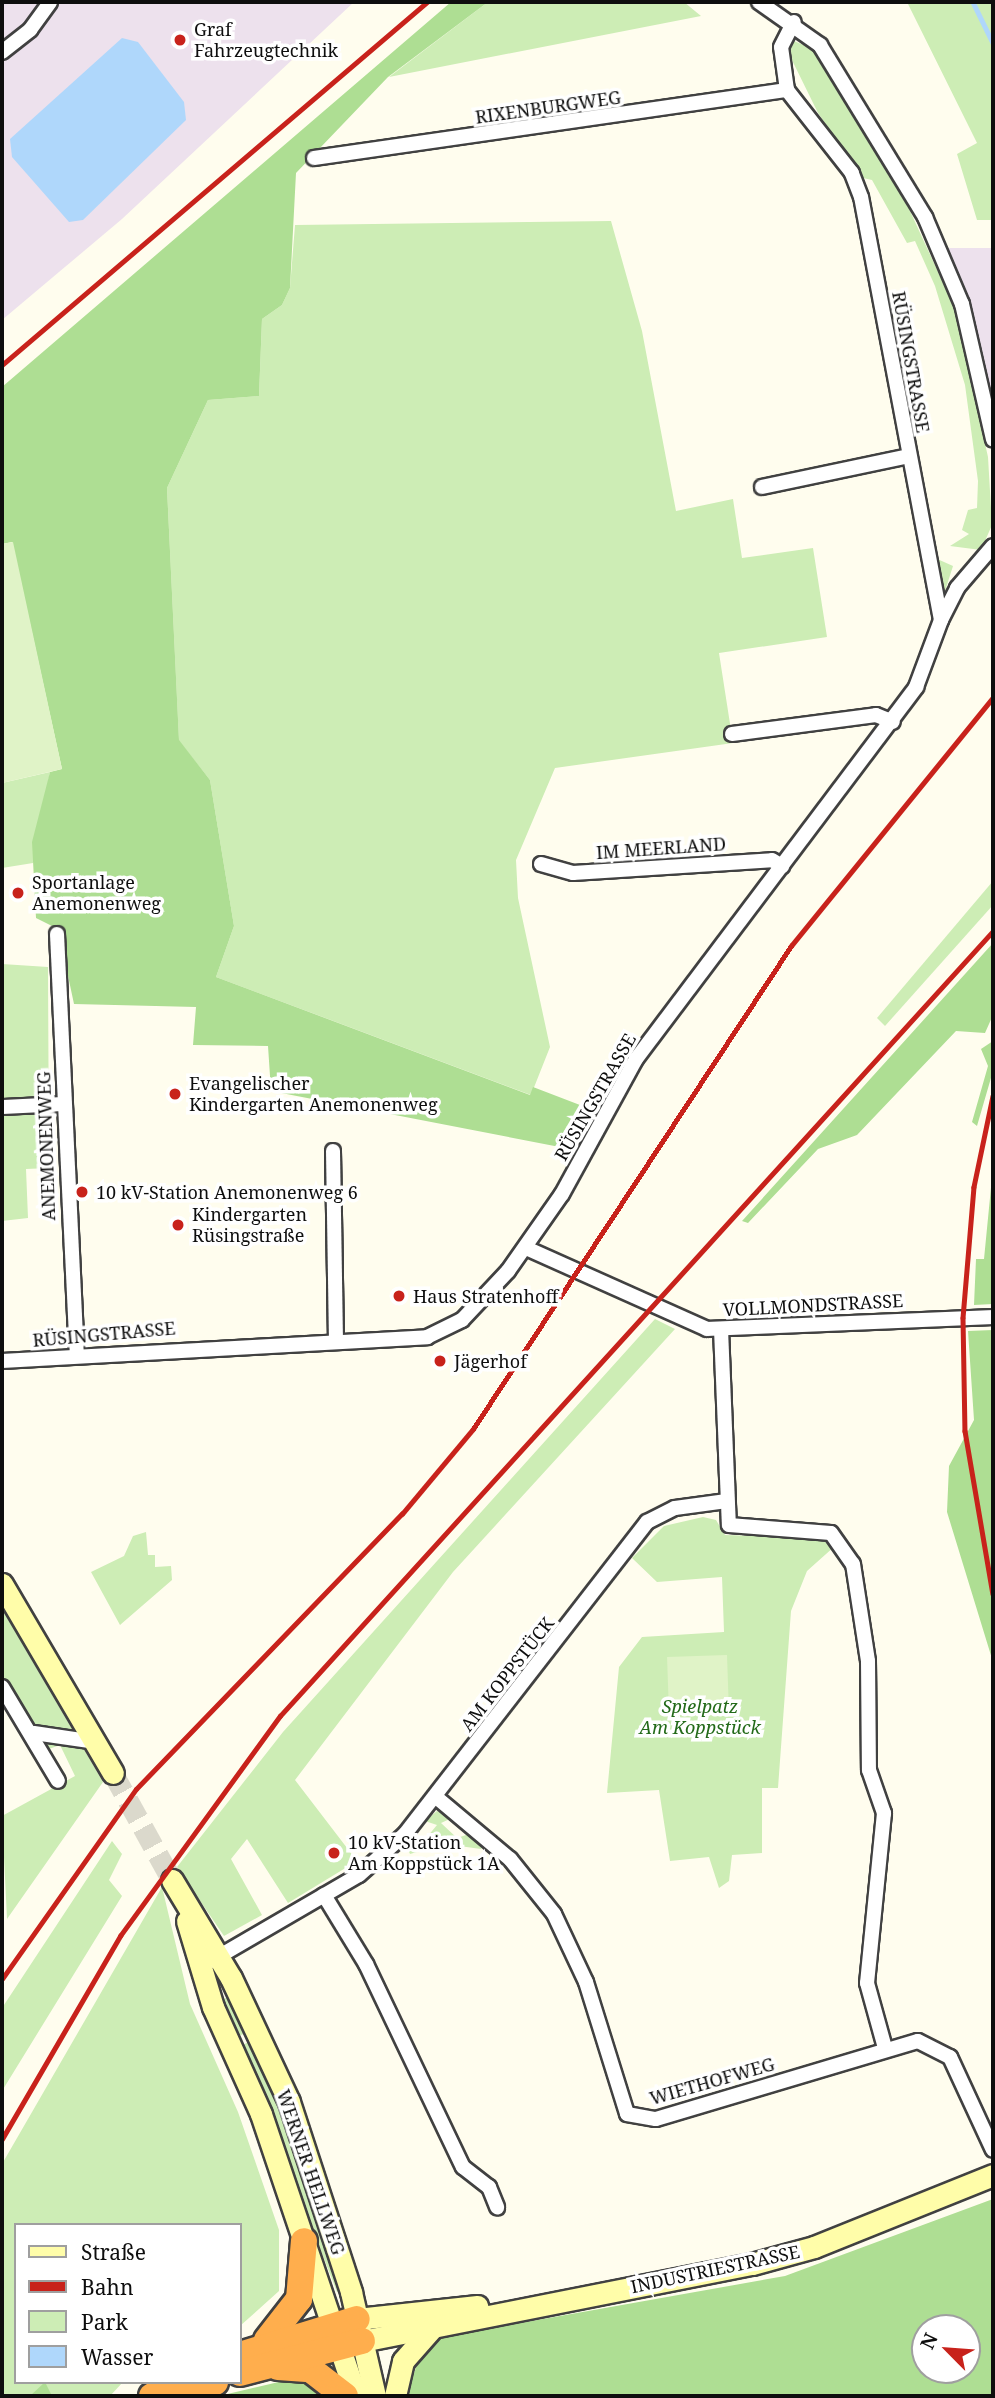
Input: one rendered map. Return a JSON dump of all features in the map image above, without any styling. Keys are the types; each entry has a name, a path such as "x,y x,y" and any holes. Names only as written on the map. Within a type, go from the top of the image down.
{"highway":[{"path":"249,2360 288,2320 299,2299 304,2241"},
{"path":"249,2360 347,2332"},
{"path":"249,2360 310,2369 345,2396"},
{"path":"152,2396 175,2384"},
{"path":"184,2396 211,2384"}],"main road":[{"path":"2,1584 113,1773"},
{"name":"WERNER HELLWEG","path":"209,1961 304,2241 375,2396"},
{"name":"WERNER HELLWEG","path":"209,1961 289,2102 347,2332 356,2396"},
{"name":"INDUSTRIESTRASSE","path":"347,2332 507,2308 752,2264 814,2247 993,2175"},
{"name":"INDUSTRIESTRASSE","path":"347,2332 433,2327 507,2308"},
{"path":"395,2396 403,2361 433,2327"}],"street":[{"path":"2,52 30,30 50,2"},
{"path":"759,2 794,22 820,45 925,216 962,304 993,439"},
{"path":"787,90 781,47 794,22"},
{"name":"RIXENBURGWEG","path":"314,158 787,90"},
{"name":"RÜSINGSTRASSE","path":"2,1362 427,1337 448,1328 491,1292 526,1248 636,1059 893,722 922,677 941,620 862,197 852,173 787,90"},
{"path":"762,487 909,456"},
{"path":"941,620 957,588 993,546"},
{"path":"732,734 876,715 893,722"},
{"name":"IM MEERLAND","path":"541,864 572,873 772,860 782,866"},
{"name":"ANEMONENWEG","path":"57,934 63,962 61,1104 77,1356"},
{"path":"2,1107 61,1104"},
{"path":"333,1150 336,1342"},
{"name":"VOLLMONDSTRASSE","path":"526,1248 683,1320 721,1329 993,1317"},
{"path":"721,1329 729,1525 831,1533 853,1564 869,1661 869,1770 884,1813 867,1983 886,2048"},
{"name":"AM KOPPSTÜCK","path":"209,1961 324,1895 377,1861 436,1797 647,1522 675,1508 727,1501"},
{"path":"2,1687 34,1733 58,1781"},
{"path":"34,1733 96,1742"},
{"name":"WIETHOFWEG","path":"436,1797 510,1859 554,1914 587,1985 622,2101 635,2118 656,2119 886,2048 918,2041 950,2057 993,2150"},
{"path":"324,1895 366,1964 463,2167 489,2187 497,2207"}],"shaded area":[{"path":"2,2 354,2 122,219 2,320"},
{"path":"947,248 993,248 993,403 969,303"}],"green space":[{"path":"451,2 488,2 388,77 296,173 290,288 282,305 262,319 259,396 208,400 167,488 179,740 210,780 234,926 216,977 530,1095 533,1087 593,1110 570,1149 271,1091 268,1046 193,1045 196,1007 74,1004 58,929 36,918 32,842 50,772 62,769 12,542 2,544 2,387"},
{"path":"488,2 684,2 701,16 389,77"},
{"path":"907,2 993,2 993,220 977,220 957,154 977,143"},
{"path":"794,41 813,49 899,187 955,309 988,457 992,525 981,550 950,546 969,534 962,530 968,510 977,508 978,481 965,385 935,286 915,241 907,243 872,180 863,178 818,113 787,50"},
{"path":"611,221 642,331 676,511 733,499 742,558 813,548 827,637 719,653 733,743 555,768 516,860 518,898 550,1047 531,1095 216,977 234,926 210,780 179,741 167,488 208,400 259,396 262,319 282,305 290,288 295,225"},
{"path":"13,542 62,769 2,783 2,544"},
{"path":"935,558 953,566 945,591 942,591"},
{"path":"50,772 33,863 2,868 2,783"},
{"path":"993,881 993,905 885,1026 877,1018"},
{"path":"993,943 993,1015 985,1033 956,1031 857,1135 818,1149 748,1223 742,1221"},
{"path":"2,964 48,967 49,1168 26,1169 28,1218 2,1221"},
{"path":"993,1041 993,1071 977,1126 972,1122 988,1066 981,1049"},
{"path":"993,1167 993,1304 974,1305 976,1259 984,1259"},
{"path":"655,1319 675,1329 453,1572 295,1780 357,1861 288,1903 247,1839 231,1859 262,1915 224,1936 177,1867 283,1732"},
{"path":"993,1330 993,1662 947,1512 949,1466 974,1420 968,1331"},
{"name":"Spielpatz Am Koppstück","path":"703,1517 716,1520 725,1535 826,1538 835,1546 807,1571 791,1611 778,1788 762,1788 762,1853 732,1855 729,1881 719,1888 709,1857 670,1861 659,1790 607,1793 619,1667 642,1637 724,1632 722,1577 657,1582 632,1558 664,1526"},
{"path":"146,1532 148,1555 155,1555 155,1567 171,1566 172,1580 120,1625 91,1572 124,1556 133,1536"},
{"path":"2,1609 103,1782 7,1919 2,1816 75,1776 60,1745 49,1749 31,1725 2,1674"},
{"path":"727,1655 729,1701 669,1703 667,1657"},
{"path":"437,1811 452,1818 441,1823 457,1838 472,1833 484,1843 481,1849 445,1844 410,1854 405,1843 422,1843 437,1825 425,1821"},
{"path":"112,1841 122,1854 109,1880 122,1896 2,2091 2,2008"},
{"path":"162,1887 190,2004 238,2112 279,2230 279,2291 242,2324 242,2223 14,2223 14,2384 121,2384 110,2396 2,2396 2,2164"},
{"path":"228,1997 245,2033 237,2037 220,2001"},
{"path":"250,2041 299,2152 346,2289 337,2292 241,2046"},
{"path":"993,2199 993,2396 406,2396 422,2350 437,2338 785,2276"},
{"path":"296,2378 312,2381 329,2396 219,2396"},
{"path":"46,2384 52,2396 30,2396"}],"water":[{"path":"122,38 138,42 184,102 186,120 83,220 69,222 12,157 10,139"}],"waterway":[{"path":"973,2 993,43"}],"tunnel":[{"path":"113,1773 172,1880"}],"railway":[{"path":"2,365 427,2"},
{"path":"2,1979 136,1789 402,1514 473,1429 791,946 993,697"},
{"path":"2,2139 120,1936 280,1716 993,931"},
{"path":"993,1096 974,1187 963,1318 965,1431 993,1594"}],"place":[{"name":"Graf Fahrzeugtechnik","path":"180,40"},
{"name":"Sportanlage Anemonenweg","path":"18,893"},
{"name":"Evangelischer Kindergarten Anemonenweg","path":"175,1094"},
{"name":"10 kV-Station Anemonenweg 6","path":"82,1192"},
{"name":"Kindergarten Rüsingstraße","path":"178,1225"},
{"name":"Haus Stratenhoff","path":"399,1296"},
{"name":"Jägerhof","path":"440,1361"},
{"name":"10 kV-Station Am Koppstück 1A","path":"334,1853"}]}
